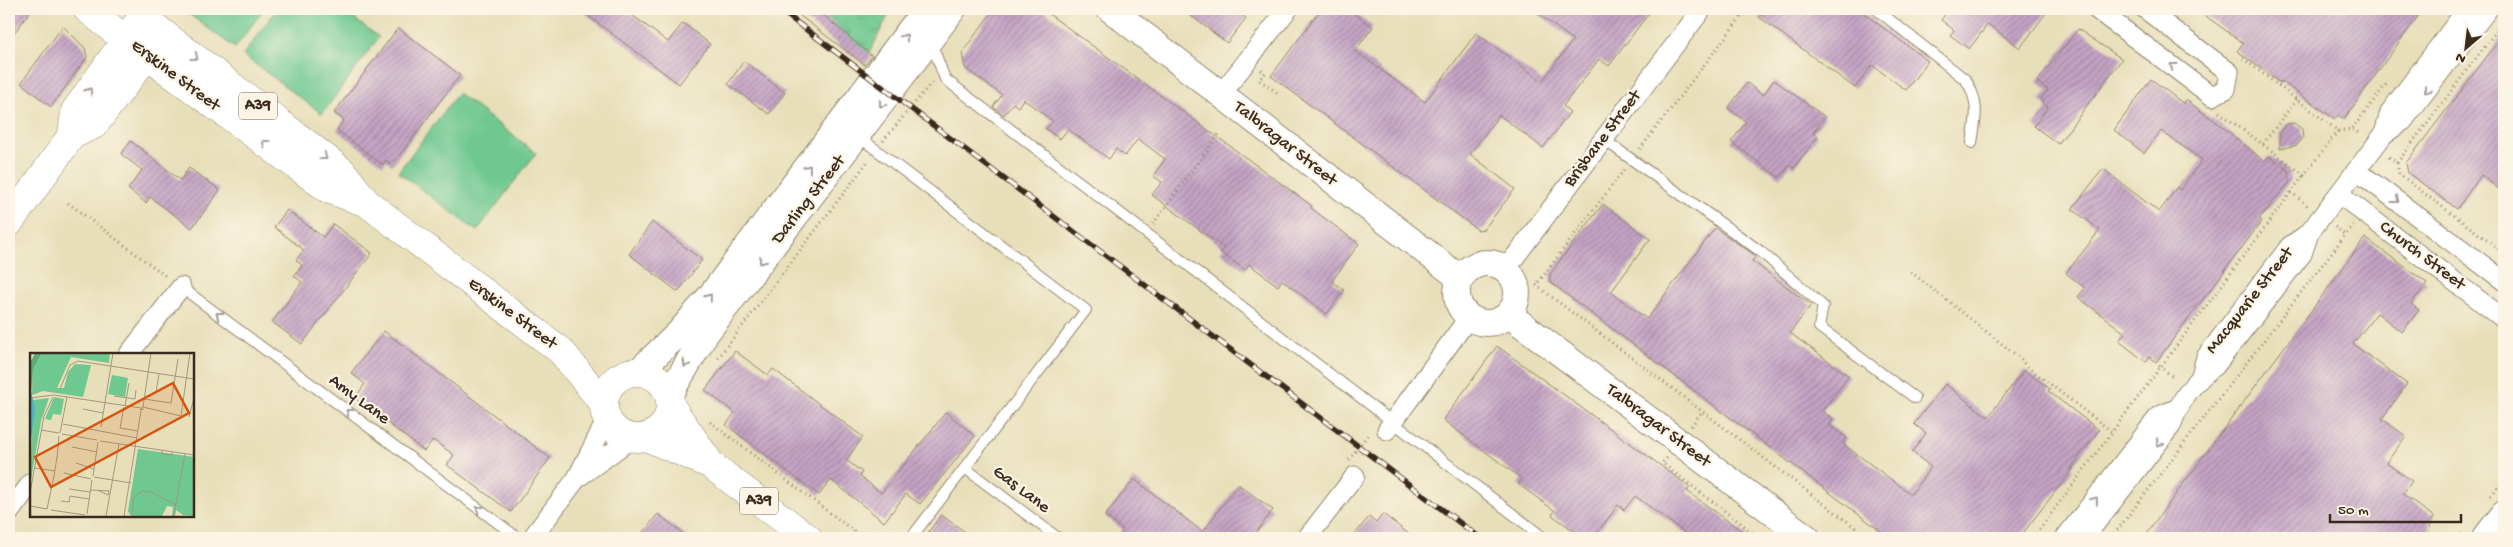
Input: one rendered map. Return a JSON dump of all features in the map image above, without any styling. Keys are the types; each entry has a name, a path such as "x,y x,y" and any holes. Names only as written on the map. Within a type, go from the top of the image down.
{"main road":[{"name":"Erskine Street","path":"87,9 328,189 367,203"},
{"name":"Erskine Street","path":"146,20 341,170 367,203 561,351 605,411"},
{"name":"A39","path":"9,223 72,135 94,124 136,47 146,20"},
{"name":"Erskine Street","path":"561,351 631,373"},
{"name":"A39","path":"631,373 657,378 711,465"},
{"path":"605,411 610,386 631,373"},
{"path":"639,437 656,432 663,425 669,400"},
{"name":"A39","path":"605,411 613,428 711,465 808,538"}],"street":[{"name":"Darling Street","path":"631,373 678,334 709,298 926,9"},
{"name":"Darling Street","path":"669,400 706,333 867,143 930,40 953,9"},
{"name":"Talbragar Street","path":"1110,9 1461,279"},
{"path":"1221,94 1288,9"},
{"name":"Brisbane Street","path":"1505,270 1702,9"},
{"path":"2096,9 2212,96 2226,89 2229,72 2145,9"},
{"name":"Macquarie Street","path":"2384,134 2390,112 2467,9"},
{"name":"Macquarie Street","path":"2084,538 2172,426 2176,409 2201,376 2206,357 2290,246 2309,234 2384,134 2403,122 2488,9"},
{"name":"Church Street","path":"2357,170 2504,281"},
{"name":"Church Street","path":"2339,194 2504,319"},
{"path":"1481,264 1497,266 1505,270 1516,286 1515,301 1508,314 1501,320 1485,323 1470,317 1464,312 1458,300 1461,279 1466,272 1481,264"},
{"path":"131,353 181,287"},
{"name":"Talbragar Street","path":"1508,314 1807,538"},
{"path":"1390,426 1470,317"},
{"name":"Macquarie Street","path":"2065,538 2159,416 2176,409"},
{"path":"532,538 577,478 605,411"},
{"path":"577,478 639,437"},
{"path":"1307,538 1355,476"},
{"path":"9,513 30,485"},
{"path":"2485,538 2504,514"}],"lane":[{"path":"1876,9 1966,80 1975,94 1976,117 1972,143"},
{"path":"930,40 945,79 1147,232 1390,426 1544,538"},
{"path":"1603,139 1760,251 1823,306 1819,326 1915,398"},
{"path":"867,143 1086,310 912,538"},
{"name":"Amy Lane","path":"181,287 518,538"},
{"name":"Gas Lane","path":"965,468 1058,538"}],"path":[{"path":"1747,9 1536,285 1701,413 1869,538"},
{"path":"2397,163 2504,21"},
{"path":"1257,67 1265,73 1259,80 1278,93"},
{"path":"715,362 867,143 924,93 941,68"},
{"path":"2263,144 2297,99"},
{"path":"2338,131 2352,129 2360,134"},
{"path":"1147,232 1220,134"},
{"path":"2388,156 2397,163 2399,174 2504,253"},
{"path":"2033,538 2304,175"},
{"path":"68,203 181,287"},
{"path":"2111,538 2356,220"},
{"path":"1911,272 2021,359 2025,365 2112,431"},
{"path":"2160,366 2175,378"},
{"path":"2205,401 2212,407"},
{"path":"1689,429 1701,413"},
{"path":"704,418 864,538"},
{"path":"1355,476 1358,471 1347,463 1369,433 1390,426"},
{"path":"1662,463 1760,538"}],"green space":[{"path":"182,9 264,9 235,48"},
{"path":"277,9 341,9 379,37 322,114 243,55"},
{"path":"813,9 888,9 891,12 867,55 862,47"},
{"path":"458,93 536,153 477,231 398,172"}],"building":[{"path":"9,9 32,9 9,40"},
{"path":"579,9 624,9 668,42 683,23 710,44 679,84"},
{"path":"791,9 816,9 872,56 865,65"},
{"path":"994,9 1042,9 1312,206 1311,208 1359,244 1332,281 1344,290 1327,314 1282,280 1278,286 1249,264 1245,270 1220,252 1224,248 1152,195 1162,182 1153,176 1165,159 1138,139 1125,156 1116,149 1109,159 1068,129 1060,139 1046,129 1053,121 1023,99 1018,107 1013,103 1004,115 993,107 1002,95 965,68 962,53"},
{"path":"1182,9 1233,9 1246,18 1227,43"},
{"path":"1321,9 1348,9 1373,27 1355,51 1425,102 1476,33 1542,81 1573,40 1532,9 1652,9 1609,66 1599,59 1563,106 1570,112 1543,148 1499,115 1470,154 1515,189 1484,229 1478,230 1271,76"},
{"path":"1766,9 1858,9 1928,61 1906,90 1872,65 1855,88 1759,17"},
{"path":"1949,9 2049,9 2020,48 1988,24 1969,49 1950,35 1954,30 1941,20"},
{"path":"2196,9 2423,9 2344,119 2338,115 2335,119 2281,81 2280,83 2237,51 2243,43"},
{"path":"63,26 85,48 87,57 51,107 21,83"},
{"path":"398,28 460,75 392,165 386,160 383,165 337,130 344,120 334,113"},
{"path":"2078,29 2122,59 2058,144 2034,126 2048,107 2040,100 2048,90 2037,82"},
{"path":"2504,34 2504,193 2481,175 2457,209 2408,173 2406,163"},
{"path":"744,61 785,93 769,114 728,84"},
{"path":"2151,79 2184,104 2186,100 2264,161 2269,156 2289,171 2290,182 2259,219 2262,221 2156,362 2150,357 2146,362 2119,341 2125,333 2078,297 2085,288 2066,273 2100,230 2072,209 2103,169 2159,212 2177,187 2180,190 2202,160 2161,131 2144,153 2114,130"},
{"path":"1774,80 1825,117 1813,133 1818,136 1794,168 1790,165 1780,178 1731,142 1746,122 1728,108 1747,83 1763,95"},
{"path":"2294,123 2302,129 2303,138 2297,145 2280,149 2280,132 2286,124"},
{"path":"131,141 180,180 189,168 220,190 192,228 150,197 146,203 128,189 142,170 121,154"},
{"path":"1603,204 1650,239 1611,292 1647,319 1715,228 1756,256 1752,261 1811,305 1790,333 1849,376 1822,411 1833,419 1829,425 1847,438 1843,444 1911,494 1931,467 1912,452 1926,433 1914,424 1945,384 1988,417 2024,370 2099,430 2071,468 2073,469 2019,538 1890,538 1550,282 1550,274"},
{"path":"287,210 323,237 333,224 372,253 302,344 272,322 302,282 294,276 302,265 296,260 304,250 274,227"},
{"path":"652,222 702,260 678,292 629,254"},
{"path":"2365,238 2427,283 2411,304 2419,310 2402,332 2377,313 2353,344 2407,384 2382,419 2406,436 2386,463 2412,481 2403,494 2434,517 2430,523 2429,538 2143,538"},
{"path":"384,331 550,458 511,512 447,465 454,455 433,440 424,451 355,398 365,384 351,373"},
{"path":"1497,346 1690,487 1687,491 1751,538 1692,538 1635,496 1624,510 1618,505 1594,538 1584,538 1552,515 1555,511 1518,484 1522,479 1443,420"},
{"path":"735,351 768,375 773,369 863,437 846,460 862,472 860,476 881,493 946,412 975,436 920,504 906,494 884,522 831,480 819,495 726,425 735,413 705,390"},
{"path":"1134,479 1203,532 1238,484 1273,510 1252,538 1117,538 1123,530 1105,516"},
{"path":"658,514 689,538 638,538"},
{"path":"1383,514 1414,538 1352,538 1369,517 1376,523"},
{"path":"941,515 974,538 924,538"}],"railway":[{"path":"779,9 1480,538"}]}
